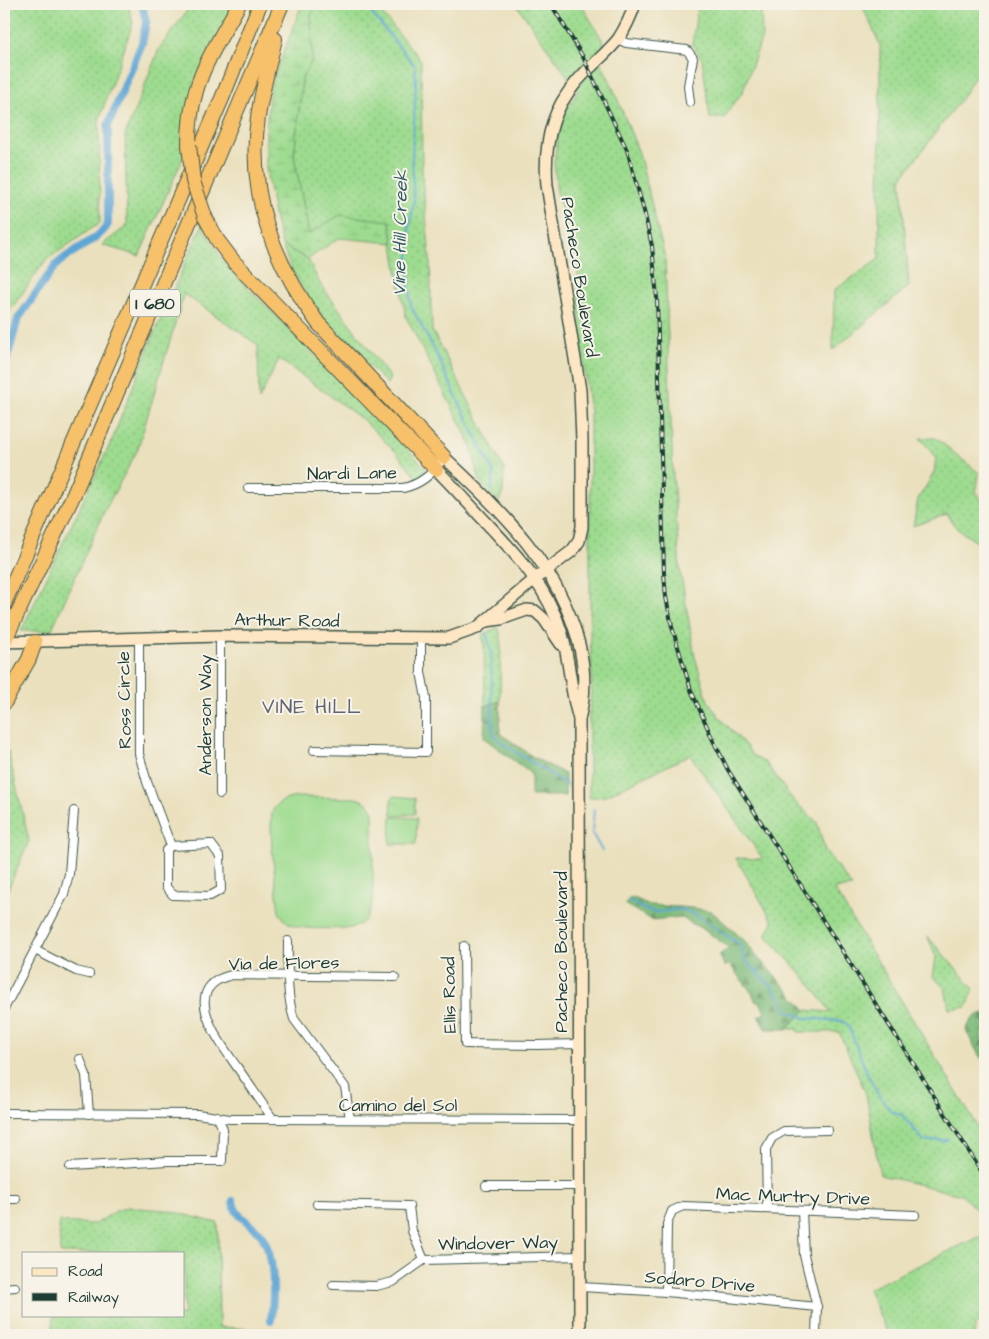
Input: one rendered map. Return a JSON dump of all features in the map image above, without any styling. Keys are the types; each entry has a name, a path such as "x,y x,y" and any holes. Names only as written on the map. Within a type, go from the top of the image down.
{"highway":[{"path":"239,4 201,74 191,113 189,145 193,181 205,217 218,241 234,262 440,463"},
{"name":"I 680","path":"4,604 151,259 223,96 260,4"},
{"path":"283,4 262,92 256,145 257,181 272,243 285,272 302,302 318,323 440,463"},
{"name":"I 680","path":"4,642 83,472 283,4"},
{"path":"4,703 29,659 35,642"}],"main road":[{"name":"Pacheco Boulevard","path":"547,570 572,551 579,541 582,527 582,440 580,390 545,166 552,123 561,104 573,85 618,39 628,23 635,4"},
{"name":"Pacheco Boulevard","path":"440,463 497,508 537,554 556,584 574,626 581,655 584,675 583,705 579,719 580,1335"},
{"name":"Pacheco Boulevard","path":"440,463 535,579 554,613 565,648 574,703 579,719"},
{"name":"Arthur Road","path":"4,642 220,636 421,639 456,637 472,631 486,621 547,570"},
{"path":"486,621 501,619 527,610 535,611 544,619 565,648"}],"street":[{"path":"618,39 626,43 687,50 693,58 688,86 690,102"},
{"name":"Nardi Lane","path":"248,488 403,488 421,482 440,463"},
{"name":"Anderson Way","path":"220,636 220,794"},
{"name":"Ross Circle","path":"139,639 139,754 147,782 172,846"},
{"path":"314,750 426,752 426,698 421,672 421,639"},
{"path":"4,1010 64,894 69,874 74,811"},
{"path":"211,844 220,856 220,890 210,896 173,895 166,887 166,850 172,846 211,844"},
{"path":"288,940 288,976 291,1009 294,1019 345,1087 350,1119"},
{"name":"Ellis Road","path":"464,946 465,1044 536,1046 579,1044"},
{"path":"35,950 76,971 89,974"},
{"name":"Via de Flores","path":"273,1119 214,1034 204,1001 214,981 232,975 395,977"},
{"path":"80,1059 86,1075 89,1114"},
{"name":"Camino del Sol","path":"4,1112 197,1114 230,1119 580,1120"},
{"path":"70,1167 168,1161 222,1161 223,1129 217,1116"},
{"path":"767,1208 766,1149 772,1138 784,1131 828,1130"},
{"path":"486,1186 580,1186"},
{"path":"4,1199 16,1199"},
{"path":"317,1204 409,1206 412,1231 424,1260"},
{"name":"Mac Murtry Drive","path":"666,1292 667,1224 672,1211 683,1206 915,1215"},
{"path":"802,1211 804,1255 817,1307 816,1335"},
{"name":"Windover Way","path":"333,1285 376,1286 393,1282 424,1260 580,1256"},
{"path":"4,1288 15,1287"},
{"name":"Sodaro Drive","path":"580,1287 666,1292 817,1307"}],"green space":[{"path":"4,4 128,4 133,23 99,120 100,223 45,261 7,315 4,330"},
{"path":"189,4 239,4 215,48 184,156 139,256 102,245 127,226 125,135 159,49 189,8"},
{"path":"302,4 318,4 311,15 312,60 302,79 294,157 309,234 340,215 390,221 393,243 339,238 308,259 282,245 275,221 266,169 266,129 270,88"},
{"path":"318,4 374,4 421,60 422,175 430,258 432,330 504,469 503,492 499,502 480,483 471,445 406,317 390,222 309,235 294,157 302,79 312,60 311,15"},
{"path":"516,4 581,4 608,49 599,59 611,83 639,153 665,258 673,477 680,569 695,657 708,701 753,756 766,763 793,800 817,822 825,850 852,887 834,889 985,1139 985,1218 961,1195 880,1175 866,1094 839,1032 798,1032 798,1029 786,1029 806,1010 831,1012 809,983 766,935 773,922 736,858 763,859 690,755 605,796 589,798 589,715 592,681 590,635 590,413 579,326 578,264 557,193 554,163 558,135 566,111 578,91"},
{"path":"698,4 761,4 762,37 743,91 724,118 710,118 702,59 692,44"},
{"path":"855,4 985,4 985,60 961,99 901,179 909,286 833,350 834,290 879,259 880,45 862,5"},
{"path":"202,225 222,259 240,280 425,467 425,473 418,479 397,453 362,419 279,359 259,400 258,345 184,294 137,451 105,510 51,631 21,631 112,440 151,341"},
{"path":"282,245 308,259 319,282 390,378 387,384 342,338 311,301 296,278"},
{"path":"920,438 936,438 979,473 976,493 985,504 985,546 956,528 947,514 913,526 918,499 934,473 936,457"},
{"path":"496,628 499,629 501,637 500,701 485,706 484,642 482,635"},
{"path":"500,701 500,733 533,757 565,774 565,796 531,796 531,774 484,738 485,706"},
{"path":"8,751 29,841 4,899 4,752"},
{"path":"394,796 415,798 415,814 392,815 391,800"},
{"path":"296,797 355,798 366,802 373,810 373,896 368,916 357,926 351,928 303,928 290,924 279,912 271,817 277,804"},
{"path":"391,817 417,818 416,844 390,844"},
{"path":"631,897 650,905 711,911 745,941 806,1010 786,1029 766,1029 758,1016 765,1013 760,1001 756,1002 752,993 729,964 725,967 719,955 729,948 706,931 680,917 652,920 624,904"},
{"path":"928,937 974,989 967,1007 949,1009 945,988 933,977 936,957"},
{"path":"985,1013 985,1027 981,1037 985,1051 985,1061 980,1057 966,1031 973,1019"},
{"path":"127,1207 166,1210 218,1223 219,1327 258,1329 259,1335 52,1335 54,1316 185,1316 185,1252 60,1252 59,1222 95,1224 116,1211"},
{"path":"985,1234 985,1320 975,1325 974,1335 888,1335 868,1289"}],"waterway":[{"path":"4,369 18,319 55,266 99,235 108,224 108,126 142,43 146,22 142,4"},
{"name":"Vine Hill Creek","path":"364,4 415,66 416,84 412,160 414,202 409,229 409,288 411,306 494,473 491,490"},
{"name":"Vine Hill Creek","path":"486,633 491,651 494,735 506,746 569,786"},
{"name":"Vine Hill Creek","path":"594,809 592,833 602,851"},
{"path":"629,900 649,911 683,910 701,918 740,944 744,959 773,988 788,1011 805,1018 842,1021 848,1025 867,1073 878,1094 891,1111 902,1115 924,1141 948,1140"},
{"path":"233,1201 237,1212 262,1236 267,1245 273,1277 271,1320"}],"railway":[{"path":"551,4 583,57 627,150 652,246 657,298 666,597 672,627 691,690 728,770 985,1177"}],"district":[{"name":"VINE HILL","path":"312,706"}]}
